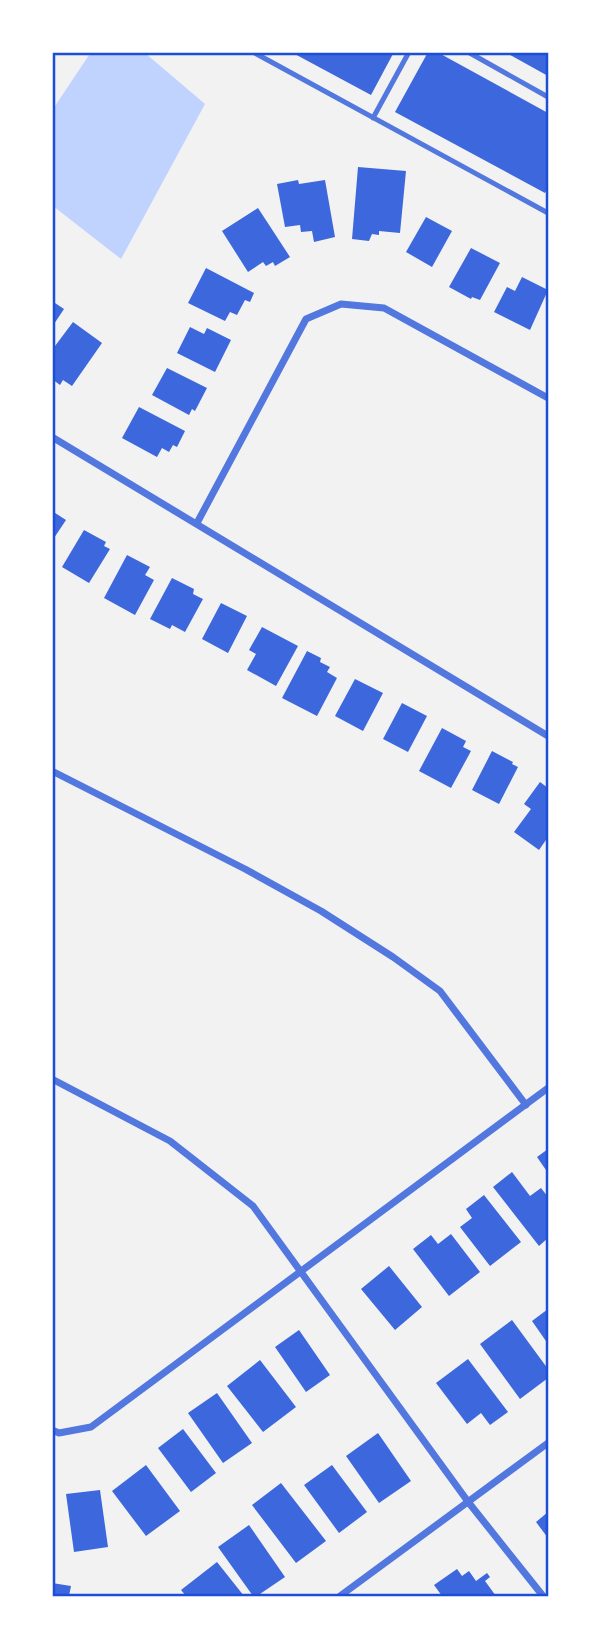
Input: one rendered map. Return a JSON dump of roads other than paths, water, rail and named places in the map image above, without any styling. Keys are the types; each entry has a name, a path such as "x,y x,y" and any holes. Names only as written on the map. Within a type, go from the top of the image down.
{"street":[{"path":"197,523 306,319 341,304 384,308 548,398"},
{"path":"52,437 548,736"},
{"path":"52,771 246,869 321,911 393,957 440,991 526,1105"},
{"path":"52,1079 170,1141 253,1206 469,1503 543,1597"},
{"path":"52,1430 59,1433 91,1427 548,1088"},
{"path":"340,1597 548,1443"}],"lane":[{"path":"253,52 548,213"},
{"path":"373,118 409,52"},
{"path":"468,52 548,97"}],"water":[{"path":"91,52 145,53 205,104 121,259 53,206 53,109"}]}
